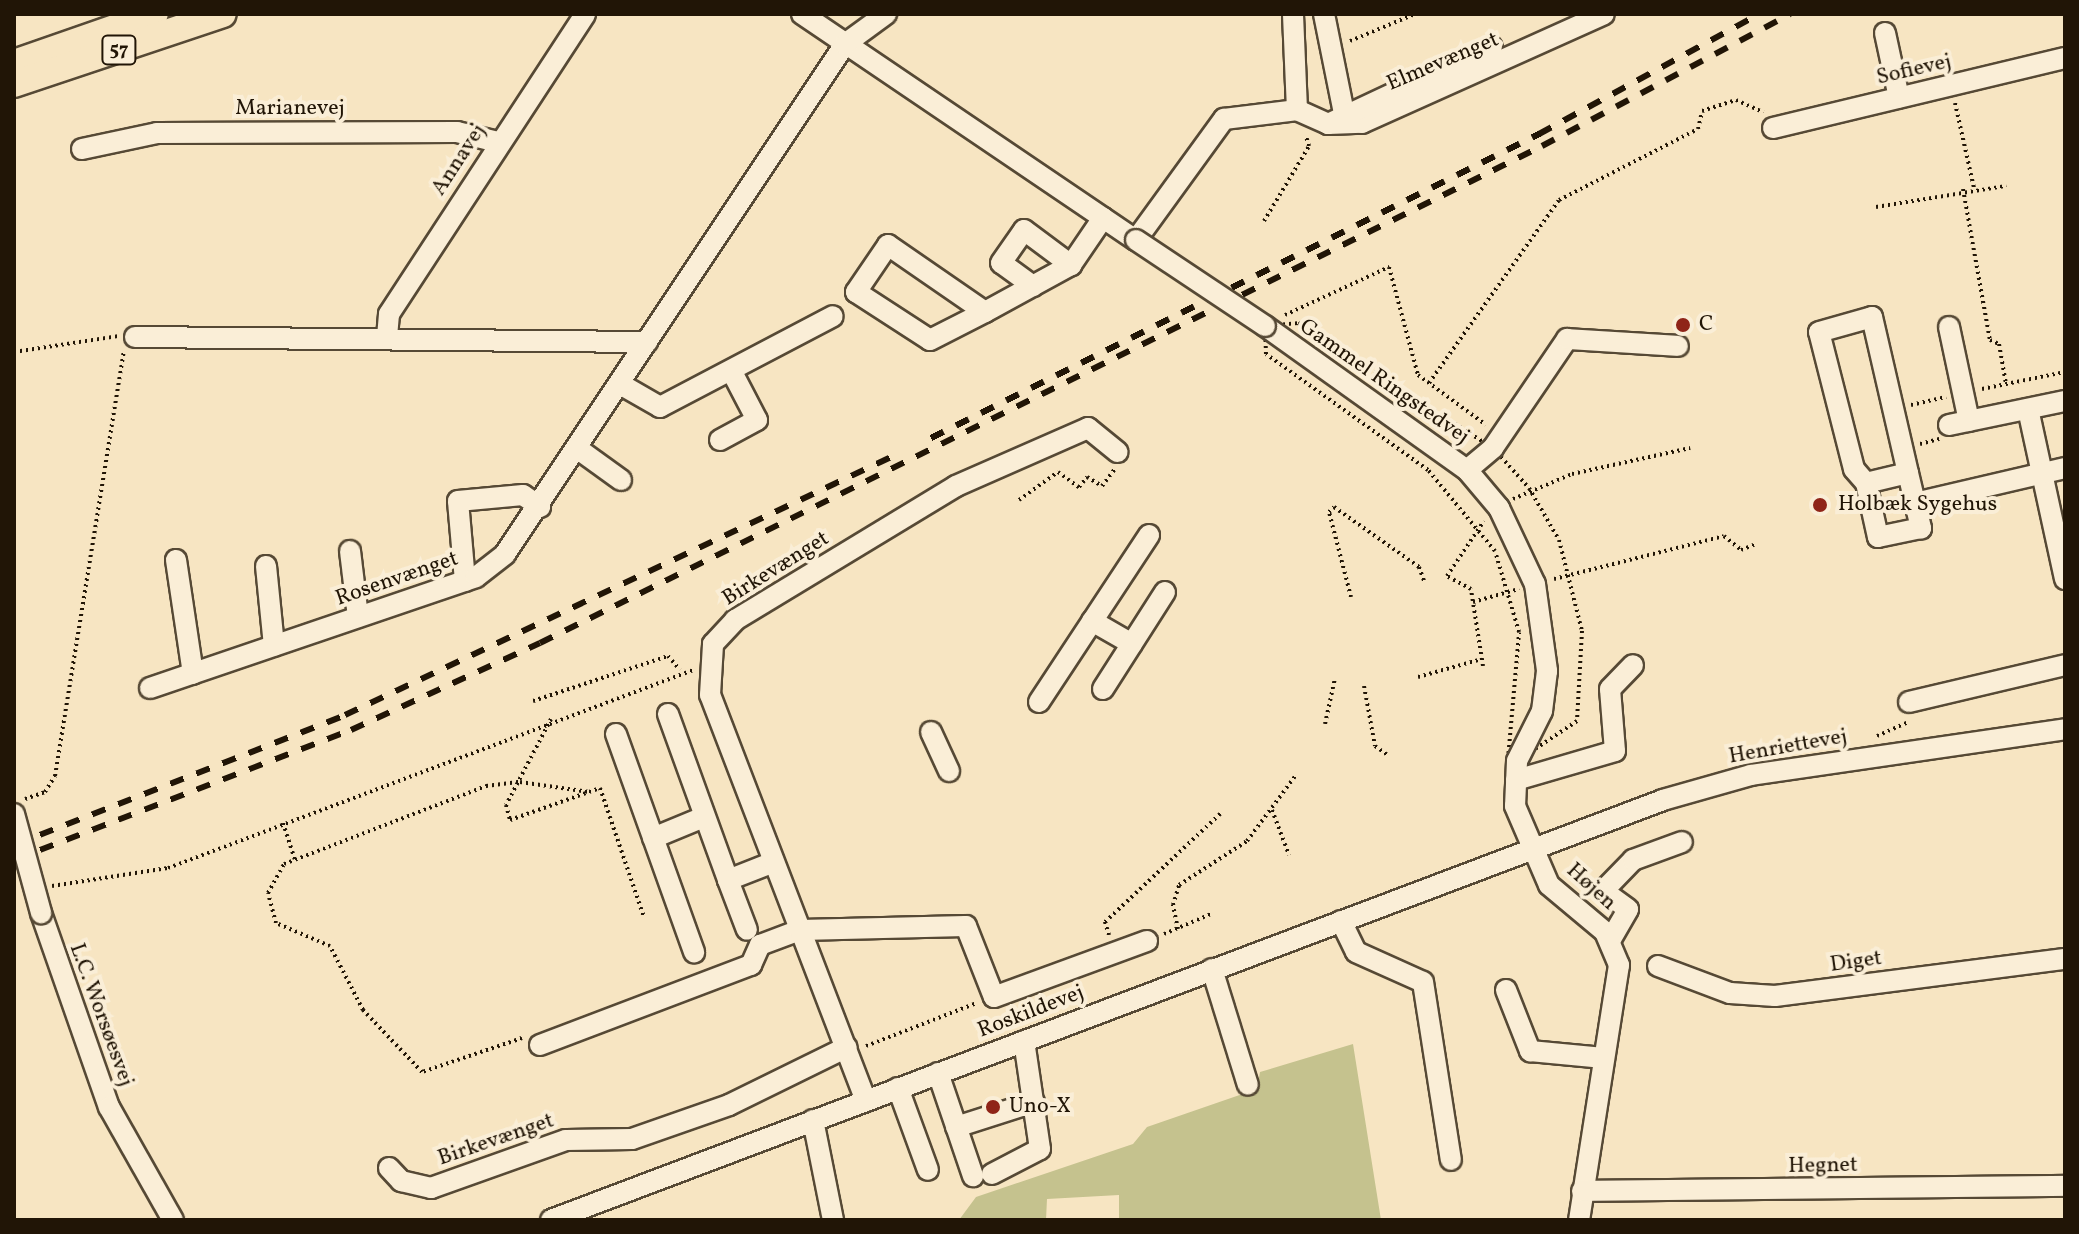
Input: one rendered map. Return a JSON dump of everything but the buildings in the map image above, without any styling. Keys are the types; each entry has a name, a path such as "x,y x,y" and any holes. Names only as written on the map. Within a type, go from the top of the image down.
{"main road":[{"name":"57","path":"14,63 155,14"},
{"name":"57","path":"14,84 223,14"}],"street":[{"name":"Annavej","path":"387,337 389,314 498,142 585,14"},
{"name":"Gammel Ringstedvej","path":"802,14 1103,218 1270,326 1467,470 1501,437 1567,339 1678,346"},
{"path":"845,44 886,14"},
{"path":"1136,240 1224,119 1297,110 1293,14"},
{"path":"1324,14 1336,118 1492,47"},
{"name":"Elmevænget","path":"1297,110 1362,123 1604,14"},
{"path":"1885,33 1899,98"},
{"name":"Rosenvænget","path":"150,688 465,581 505,554 540,507 845,44"},
{"name":"Sofievej","path":"1773,128 2065,58"},
{"name":"Marianevej","path":"82,149 157,133 457,132 498,142"},
{"path":"985,312 888,245 856,292 930,340 985,312 1071,265 1103,218"},
{"path":"1033,286 1001,263 1024,230 1071,265"},
{"path":"620,384 660,407 833,316"},
{"path":"1872,317 1908,473 1921,528 1878,537 1866,483 1854,469 1819,332 1872,317"},
{"path":"1949,327 1959,423 2065,401"},
{"path":"135,337 387,337 647,342"},
{"path":"720,440 757,420 731,370"},
{"path":"2028,409 2065,579"},
{"name":"Birkevænget","path":"707,668 713,644 735,620 956,486 1088,428 1118,452"},
{"path":"578,449 621,480"},
{"path":"1915,503 2065,468"},
{"path":"1467,470 1499,508 1535,584 1547,671 1542,711 1516,770 1527,849"},
{"path":"1866,483 1908,473"},
{"path":"465,581 458,501 523,495 540,507"},
{"path":"1039,702 1149,535"},
{"path":"350,551 358,617"},
{"path":"176,560 193,674"},
{"path":"266,566 274,646"},
{"path":"1103,689 1165,592"},
{"path":"1092,621 1132,644"},
{"path":"1516,770 1615,751 1610,689 1633,665"},
{"path":"1909,702 2065,665"},
{"path":"707,668 710,695 866,1101"},
{"path":"668,714 747,930"},
{"name":"Henriettevej","path":"1527,849 1738,778 2065,729"},
{"path":"931,732 949,771"},
{"path":"616,734 694,952"},
{"name":"L.C. Worsøesvej","path":"14,814 41,913 109,1107 173,1220"},
{"path":"653,838 704,817"},
{"path":"1611,939 1628,909 1603,891 1633,860 1682,842"},
{"name":"Roskildevej","path":"551,1220 1527,849"},
{"name":"Højen","path":"1527,849 1549,885 1611,939 1619,971 1579,1220"},
{"path":"728,880 774,862"},
{"path":"1341,921 1356,952 1423,982 1451,1160"},
{"path":"540,1045 751,965 760,945 800,930 966,926 994,997 1115,956 1147,941"},
{"name":"Diget","path":"1658,966 1730,993 1775,996 2065,959"},
{"path":"1212,969 1248,1085"},
{"path":"1506,990 1530,1051 1604,1058"},
{"path":"938,1073 956,1127 982,1175 1040,1149 1024,1041"},
{"name":"Birkevænget","path":"389,1168 401,1181 431,1188 566,1140 632,1139 729,1105 848,1050"},
{"path":"898,1088 928,1170"},
{"path":"956,1127 1034,1102"},
{"path":"813,1120 833,1220"},
{"name":"Hegnet","path":"1582,1191 2065,1186"}],"path":[{"path":"1329,50 1415,14"},
{"path":"1951,85 1974,189"},
{"path":"1429,383 1559,200 1698,129 1702,111 1736,100 1759,106 1773,128"},
{"path":"1264,221 1309,146 1297,110"},
{"path":"1876,207 1963,189 2006,186"},
{"path":"1963,189 1990,340 1999,344 2006,384"},
{"path":"1501,437 1418,375 1389,267 1308,302 1270,326 1266,354 1428,470 1477,527 1510,591 1521,671 1508,759 1516,770"},
{"path":"14,352 87,336 126,337 55,776 45,792 14,803"},
{"path":"1902,448 1949,437 1959,423"},
{"path":"1529,488 1690,448"},
{"path":"1019,500 1058,472 1079,487 1087,477 1102,486 1118,452"},
{"path":"1351,597 1329,512 1334,507 1419,567 1424,581"},
{"path":"1483,666 1471,589 1447,576 1477,527 1499,508"},
{"path":"1473,602 1724,536 1741,550 1756,544"},
{"path":"533,701 668,656 681,671"},
{"path":"1418,677 1482,659"},
{"path":"38,891 74,878 168,868 551,719 681,671 707,668"},
{"path":"1325,724 1335,678"},
{"path":"1364,686 1375,746 1389,756"},
{"path":"1877,756 1877,731 1911,722 1909,702"},
{"path":"551,719 506,805 510,820 600,788 644,917"},
{"path":"1178,929 1173,905 1179,885 1247,841 1296,775"},
{"path":"540,1045 538,1032 435,1070 411,1066 395,1038 363,1010 330,946 290,932 268,910 274,872 295,859 486,786 520,782 589,792"},
{"path":"1272,810 1289,855"},
{"path":"1115,956 1105,922 1222,812"},
{"path":"283,823 295,859"},
{"path":"1147,941 1211,914"},
{"path":"848,1050 994,997"}],"shaded area":[{"path":"1353,1044 1381,1220 1119,1218 1119,1195 1047,1199 1046,1220 959,1220 976,1197 1133,1144 1147,1127 1257,1089 1260,1072"}],"railway":[{"path":"931,438 1539,134 1759,14"},
{"path":"14,860 351,730 540,643 1542,146 1790,14"},
{"path":"14,845 345,715 891,457"}],"place":[{"name":"C","path":"1683,325"},
{"name":"Holbæk Sygehus","path":"1820,505"},
{"name":"Uno-X","path":"993,1107"}]}
